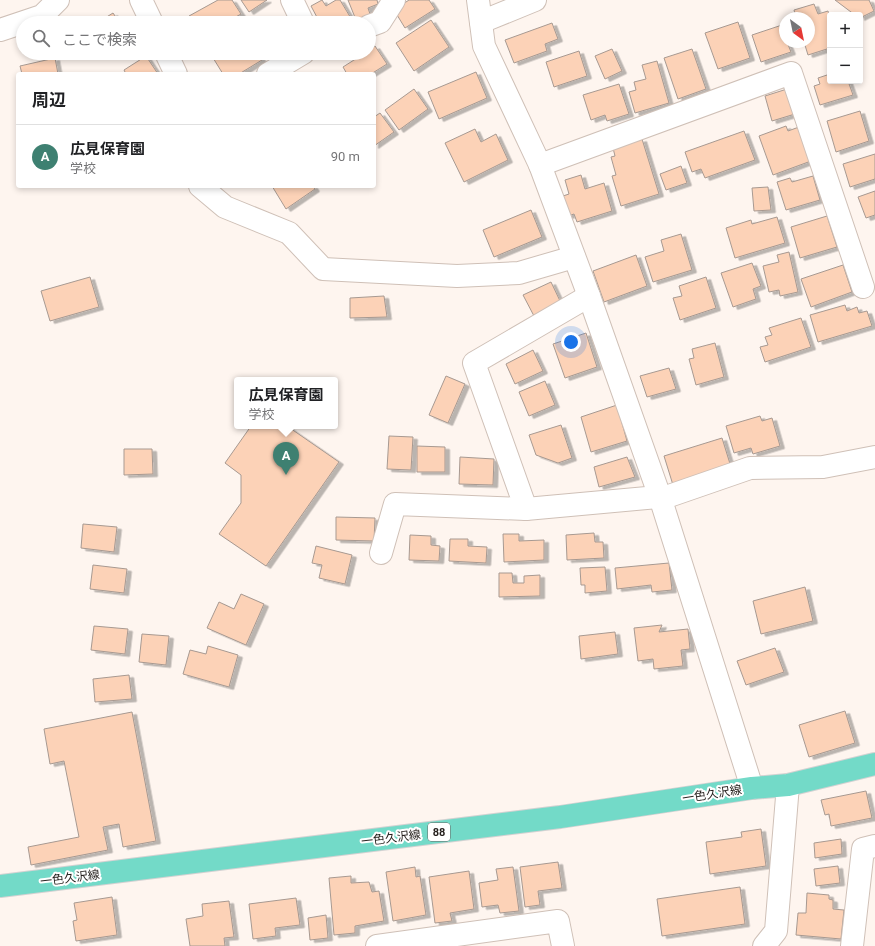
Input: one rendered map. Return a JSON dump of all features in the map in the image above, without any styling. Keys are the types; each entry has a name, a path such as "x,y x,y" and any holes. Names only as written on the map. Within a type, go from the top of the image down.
{"main road":[{"name":"一色久沢線","path":"0,886 560,817 752,788 788,785 875,764"}],"street":[{"path":"42,16 58,0"},
{"path":"141,0 149,16"},
{"path":"292,0 300,16"},
{"path":"376,23 380,22 394,0"},
{"path":"478,0 484,46 540,165 589,296 660,497 752,788"},
{"path":"481,22 535,0"},
{"path":"0,30 16,25"},
{"path":"169,60 175,72"},
{"path":"271,72 291,60"},
{"path":"540,165 792,73 862,287"},
{"path":"202,188 225,207 289,233 324,269 457,276 519,273 574,257"},
{"path":"526,509 474,363 589,296"},
{"path":"381,553 395,504 526,509 660,497 669,496 750,468 822,467 875,457"},
{"path":"764,946 776,931 788,785"},
{"path":"852,946 863,849 875,846"},
{"path":"377,946 558,921 563,946"}],"building":[{"path":"218,0 232,0 241,14 237,16 189,16"},
{"path":"241,0 267,0 249,12"},
{"path":"322,0 326,6 336,0 340,0 350,16 316,16 311,6"},
{"path":"348,0 377,0 378,4 368,8 370,14 365,16 354,16"},
{"path":"409,0 429,0 435,9 405,28 394,10"},
{"path":"835,0 869,0 874,11 863,16 863,12 851,12"},
{"path":"814,4 818,14 828,11 827,49 808,55 806,48 815,48 815,12 794,12 794,10"},
{"path":"113,13 115,16 108,16"},
{"path":"431,20 449,47 414,71 396,43"},
{"path":"738,22 750,58 718,69 705,33"},
{"path":"552,23 558,39 545,44 547,51 514,63 505,40"},
{"path":"779,26 779,48 789,48 791,52 761,62 752,35"},
{"path":"376,48 387,64 374,72 346,72 343,67 354,60 376,60"},
{"path":"612,49 622,71 605,79 595,56"},
{"path":"692,49 706,89 678,99 664,58"},
{"path":"579,51 587,76 554,87 546,62"},
{"path":"46,60 55,60 58,72 22,72 20,66"},
{"path":"140,60 149,60 157,72 125,72 124,70"},
{"path":"214,60 262,60 242,72 222,72"},
{"path":"657,61 669,103 635,113 629,92 636,90 634,82 646,79 642,65"},
{"path":"476,72 487,98 439,119 428,92"},
{"path":"827,75 827,84 849,84 853,95 820,105 814,86 820,84 818,78"},
{"path":"619,84 629,114 607,121 605,115 591,120 583,95"},
{"path":"414,89 428,109 399,130 385,110"},
{"path":"787,89 795,114 772,121 765,96"},
{"path":"860,111 869,141 836,152 827,121"},
{"path":"380,113 394,132 376,145 376,116"},
{"path":"786,126 788,131 799,127 811,161 773,175 759,136"},
{"path":"475,129 481,142 496,134 508,160 464,182 445,143"},
{"path":"744,131 755,160 705,178 701,169 692,172 685,152"},
{"path":"642,139 659,194 621,206 612,176 616,175 611,157 615,156 613,148"},
{"path":"875,154 875,179 850,187 843,164"},
{"path":"681,166 687,183 666,190 660,174"},
{"path":"581,175 585,189 604,183 612,211 577,222 574,214 568,216 563,196 569,194 565,180"},
{"path":"813,176 820,200 786,210 777,182 790,178 792,182"},
{"path":"768,187 771,210 754,211 752,188"},
{"path":"273,188 314,188 315,189 286,209"},
{"path":"875,191 875,215 866,218 858,197"},
{"path":"531,210 542,237 494,257 483,230"},
{"path":"827,216 837,247 800,258 791,227"},
{"path":"777,217 785,243 735,258 726,228 751,220 752,224"},
{"path":"681,234 692,270 653,282 645,257 664,251 661,240"},
{"path":"789,252 798,292 780,296 779,290 769,292 763,266 779,262 777,255"},
{"path":"636,255 647,286 604,302 593,271"},
{"path":"752,263 761,286 753,289 756,299 733,307 721,273"},
{"path":"843,265 852,292 811,307 801,279"},
{"path":"90,277 99,307 50,321 41,291"},
{"path":"706,277 716,308 680,320 673,298 682,296 679,286"},
{"path":"551,282 561,303 534,316 523,295"},
{"path":"384,296 387,317 350,318 350,298"},
{"path":"845,305 847,311 857,307 859,313 867,311 872,326 818,342 810,315"},
{"path":"801,318 811,347 765,362 760,347 768,345 765,337 772,335 769,328"},
{"path":"586,333 597,367 565,378 553,344"},
{"path":"715,343 724,377 696,385 689,359 694,358 692,349"},
{"path":"533,350 543,371 515,384 506,364"},
{"path":"669,368 676,389 647,397 640,376"},
{"path":"446,376 465,384 448,423 429,415"},
{"path":"545,381 555,405 529,416 519,392"},
{"path":"617,405 627,441 591,452 581,417"},
{"path":"760,416 762,421 772,418 780,446 753,454 751,448 734,453 726,426"},
{"path":"561,425 572,458 558,463 536,455 529,435"},
{"path":"249,429 291,429 339,462 266,566 219,534 241,503 241,475 225,463"},
{"path":"389,436 413,437 411,470 387,469"},
{"path":"722,438 731,467 673,485 664,456"},
{"path":"417,446 445,447 445,472 417,472"},
{"path":"124,449 152,449 153,474 124,475"},
{"path":"460,457 494,459 493,485 459,484"},
{"path":"627,457 635,477 599,487 594,467"},
{"path":"336,517 375,518 374,541 336,540"},
{"path":"83,524 117,527 114,552 81,548"},
{"path":"594,533 595,542 603,542 604,558 567,560 566,535"},
{"path":"503,534 519,534 519,541 544,540 544,560 504,562"},
{"path":"410,535 431,536 431,545 440,546 439,561 409,560"},
{"path":"450,539 468,539 468,546 487,547 486,563 449,561"},
{"path":"316,546 352,555 345,584 319,578 322,565 312,563"},
{"path":"669,563 672,590 652,592 651,585 617,589 615,568"},
{"path":"93,565 127,569 124,593 90,589"},
{"path":"605,567 607,591 585,593 585,585 581,585 580,568"},
{"path":"499,573 512,573 513,583 524,583 524,576 540,575 540,596 499,597"},
{"path":"805,587 813,621 761,634 753,601"},
{"path":"241,594 264,604 246,645 207,628 219,602 234,609"},
{"path":"662,625 659,632 688,629 690,649 681,650 683,666 654,669 653,659 638,661 634,628"},
{"path":"94,626 128,629 125,654 91,650"},
{"path":"615,632 618,654 581,659 579,636"},
{"path":"142,634 169,636 166,665 139,662"},
{"path":"208,646 238,655 229,687 183,674 190,650 206,654"},
{"path":"775,648 784,672 746,685 737,661"},
{"path":"129,675 132,699 95,702 93,679"},
{"path":"845,711 855,743 809,757 799,725"},
{"path":"132,712 156,841 123,847 119,824 103,827 108,850 31,865 28,847 79,837 64,761 50,764 44,729"},
{"path":"866,791 872,818 831,826 829,814 825,815 821,800"},
{"path":"761,829 766,866 710,874 706,842 742,837 741,832"},
{"path":"841,839 842,854 815,858 814,843"},
{"path":"558,862 562,888 538,891 540,905 525,907 520,867"},
{"path":"838,866 840,883 816,886 814,869"},
{"path":"415,867 416,877 420,876 426,915 393,921 386,872"},
{"path":"513,867 519,911 500,913 498,905 482,907 479,883 498,880 496,869"},
{"path":"469,871 474,909 450,913 452,921 435,923 429,877"},
{"path":"351,876 351,883 369,882 372,892 379,891 384,921 355,926 355,933 334,935 329,878"},
{"path":"740,887 745,924 662,936 657,899"},
{"path":"807,893 829,895 829,899 833,900 833,909 844,910 841,939 796,935 798,913 806,913"},
{"path":"112,897 117,935 76,941 73,921 77,920 74,903"},
{"path":"296,898 300,925 275,928 276,936 253,939 249,904"},
{"path":"229,901 234,937 224,938 225,946 190,946 186,919 203,916 202,904"},
{"path":"326,915 328,938 310,940 308,918"}],"place":[{"name":"広見保育園","path":"286,475"}]}
